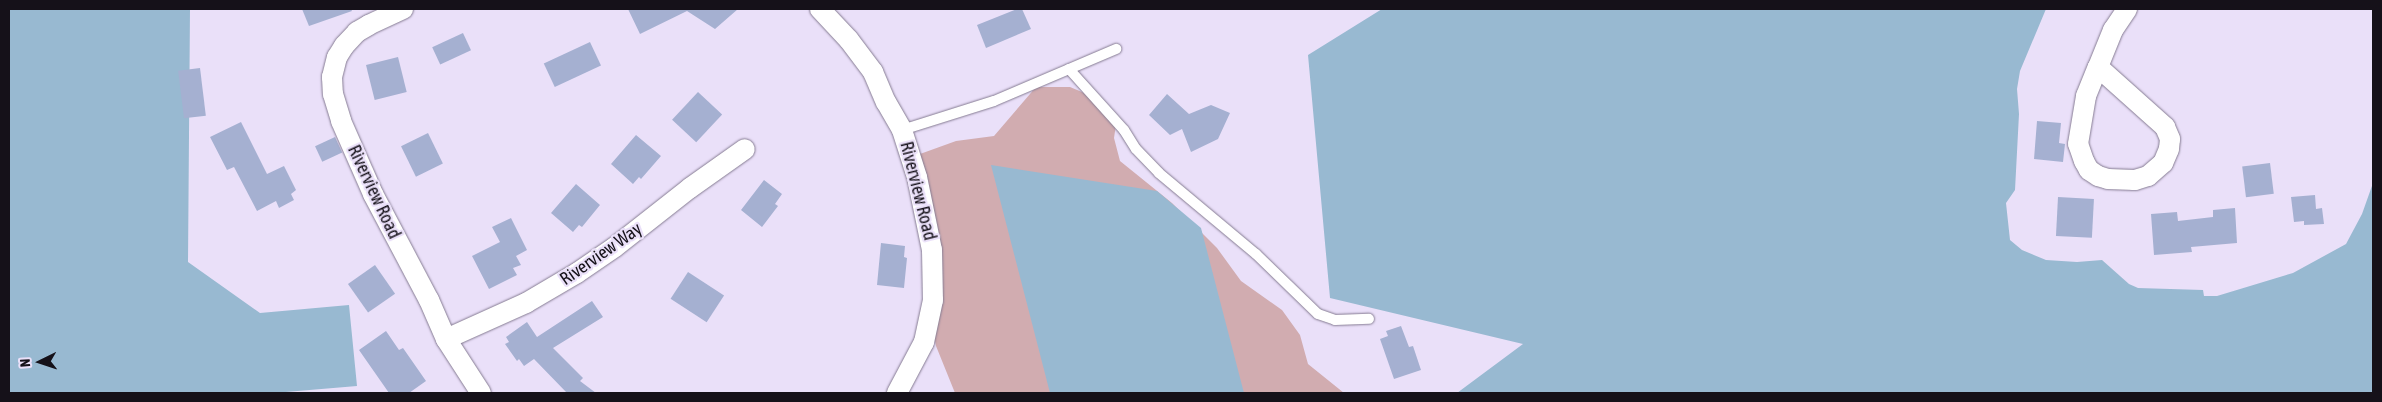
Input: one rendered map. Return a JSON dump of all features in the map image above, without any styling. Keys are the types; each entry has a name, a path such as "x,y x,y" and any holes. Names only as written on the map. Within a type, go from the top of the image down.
{"street":[{"name":"Riverview Road","path":"403,9 357,32 344,46 337,57 332,77 333,94 341,121 373,194 429,300 446,339 481,393"},
{"name":"Riverview Road","path":"820,9 873,72 886,102 902,130 917,177 932,250 934,273 933,300 924,342 897,393"},
{"path":"2098,67 2165,127 2170,139 2169,149 2163,163 2148,176 2135,180 2108,179 2098,176 2089,170 2078,144 2086,96 2098,67 2114,30 2127,9"},
{"name":"Riverview Way","path":"446,339 526,303 577,273 615,248 690,188 745,149"}],"lane":[{"path":"902,130 994,100 1116,50"},
{"path":"1068,69 1160,174 1256,254 1318,314 1335,320 1369,319"}],"shaded area":[{"path":"1036,87 1070,87 1101,100 1117,118 1114,138 1120,161 1172,203 1217,248 1241,281 1282,310 1300,335 1308,364 1344,393 955,393 936,346 924,289 920,154 956,141 994,136"}],"water":[{"path":"9,9 190,9 188,262 260,313 349,305 357,386 274,393 9,393"},
{"path":"1382,9 2046,9 2020,71 2017,89 2019,114 2015,190 2006,203 2010,240 2022,250 2046,260 2077,262 2102,260 2129,284 2138,288 2203,290 2204,296 2217,296 2293,273 2346,244 2362,214 2373,183 2373,393 1457,393 1523,344 1330,298 1308,55"},
{"path":"991,165 1157,191 1201,228 1244,393 1050,393"}],"building":[{"path":"302,9 351,9 352,11 309,26"},
{"path":"628,9 738,9 715,29 687,11 640,34"},
{"path":"1017,9 1022,9 1031,29 986,48 977,25"},
{"path":"463,33 471,50 440,65 432,47"},
{"path":"590,42 601,66 555,87 544,64"},
{"path":"398,57 407,92 375,100 366,65"},
{"path":"200,68 206,116 184,118 178,71"},
{"path":"698,92 722,115 696,142 672,120"},
{"path":"1167,94 1189,114 1211,105 1230,113 1218,139 1191,152 1182,129 1170,135 1149,115"},
{"path":"2037,121 2061,123 2059,143 2065,144 2063,162 2034,159"},
{"path":"241,122 267,174 284,166 296,190 291,194 294,200 279,208 276,201 257,211 234,167 227,170 210,137"},
{"path":"428,133 443,164 416,177 401,146"},
{"path":"636,135 661,156 641,179 639,177 633,184 611,164"},
{"path":"335,137 342,152 322,162 315,146"},
{"path":"2270,163 2274,194 2246,197 2242,166"},
{"path":"764,180 782,194 775,204 778,206 762,227 741,210"},
{"path":"576,184 600,205 582,227 579,225 573,232 551,213"},
{"path":"2315,195 2316,209 2322,208 2324,224 2304,225 2304,221 2294,222 2291,197"},
{"path":"2058,197 2094,199 2092,238 2056,236"},
{"path":"2235,208 2237,243 2191,247 2192,252 2154,255 2151,214 2177,212 2178,221 2213,217 2213,210"},
{"path":"511,218 527,250 516,256 521,265 513,268 517,275 489,289 472,256 500,242 492,227"},
{"path":"881,243 905,246 904,257 907,258 904,288 877,285"},
{"path":"375,265 395,294 368,313 348,284"},
{"path":"688,272 724,295 707,322 671,299"},
{"path":"592,301 603,317 553,348 583,378 580,381 596,393 567,393 534,359 524,366 519,359 517,361 505,344 509,342 506,337 527,322 537,337"},
{"path":"1401,326 1409,347 1413,346 1421,370 1394,379 1380,339 1388,336 1386,331"},
{"path":"386,331 399,350 403,348 426,381 409,393 389,393 359,350"}]}
